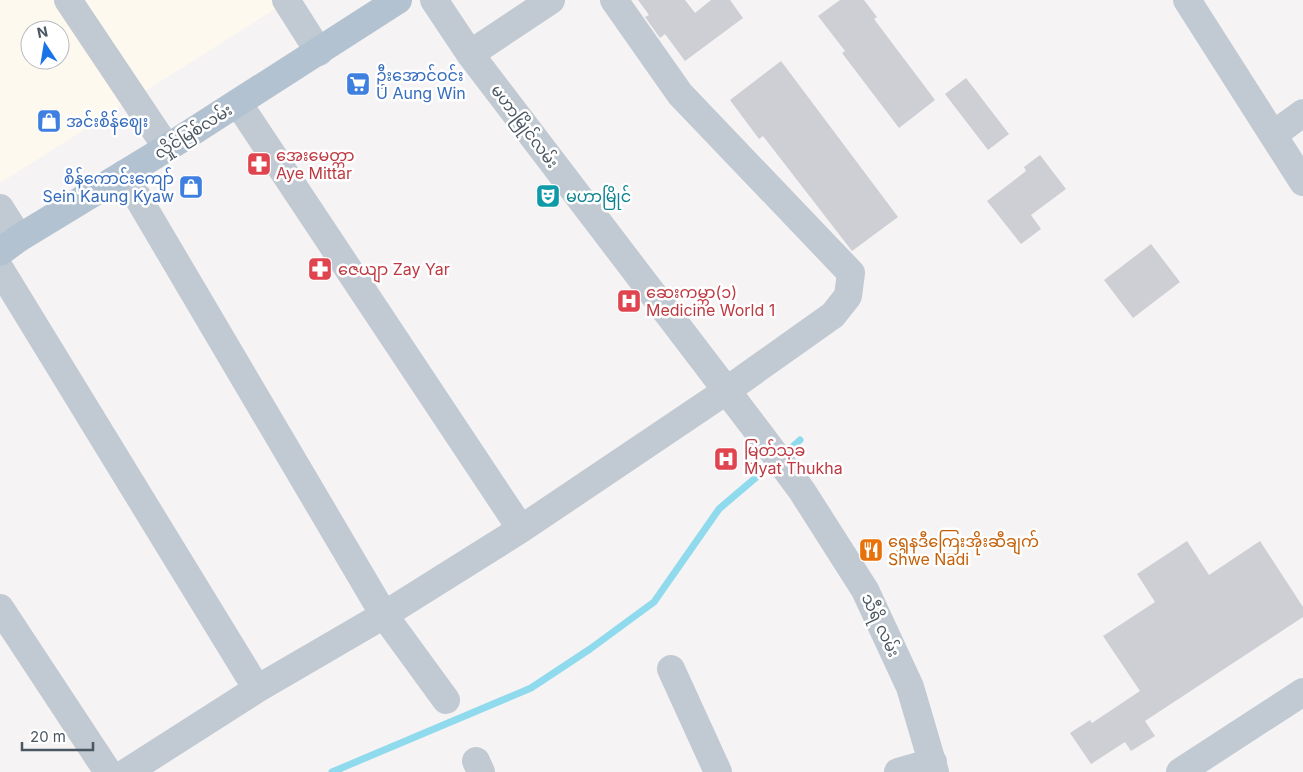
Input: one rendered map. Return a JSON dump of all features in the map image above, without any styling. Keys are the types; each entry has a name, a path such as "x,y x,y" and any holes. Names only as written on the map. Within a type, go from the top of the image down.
{"main road":[{"name":"လှိုင်မြစ်လမ်း","path":"10,245 319,52 387,3"}],"street":[{"path":"68,0 167,148"},
{"path":"286,0 319,52"},
{"name":"မဟာမြိုင်လမ်း","path":"434,0 470,54 765,441"},
{"path":"470,54 552,0"},
{"path":"127,772 257,689 384,615 521,529 726,391 833,315 848,296 851,273 680,94 614,0"},
{"path":"1188,0 1303,182"},
{"path":"238,103 521,529"},
{"path":"1273,135 1303,113"},
{"path":"124,174 384,615 446,700"},
{"path":"0,208 10,245"},
{"path":"0,269 257,689"},
{"name":"သီရိ လမ်း","path":"765,441 802,491 865,590 910,687 934,767"},
{"path":"0,608 108,772"},
{"path":"671,669 718,772"},
{"path":"1188,770 1303,692"},
{"path":"898,772 934,767"}],"shaded area":[{"name":"အင်းစိန်ဈေး","path":"0,0 289,0 0,183"}],"building":[{"path":"638,0 685,0 695,13 711,0 730,0 743,18 685,61 665,34 660,38 645,17 649,15"},
{"path":"840,0 864,0 877,17 874,19 935,100 899,128 842,53 845,51 818,16"},
{"path":"781,61 898,217 852,251 763,136 759,139 730,100"},
{"path":"966,78 1009,134 988,150 945,94"},
{"path":"1040,155 1066,189 1031,215 1041,229 1021,244 987,201 1026,171 1024,167"},
{"path":"1151,244 1180,282 1133,318 1104,280"},
{"path":"1187,541 1209,575 1260,541 1303,607 1303,617 1145,721 1155,736 1131,751 1125,742 1091,764 1070,733 1090,720 1092,723 1140,691 1103,636 1155,602 1137,574"}],"waterway":[{"path":"782,456 800,440"},
{"path":"332,772 531,688 590,649 654,602 719,509 773,463"}],"place":[{"name":"ဦးအောင်ဝင်း U Aung Win","path":"358,84"},
{"name":"အင်းစိန်ဈေး","path":"49,121"},
{"name":"အေးမေတ္တာ Aye Mittar","path":"259,164"},
{"name":"စိန်ကောင်းကျော် Sein Kaung Kyaw","path":"191,187"},
{"name":"မဟာမြိုင်","path":"548,196"},
{"name":"ဇေယျာ Zay Yar","path":"320,269"},
{"name":"ဆေးကမ္ဘာ(၁) Medicine World 1","path":"629,301"},
{"name":"မြတ်သုခ Myat Thukha","path":"726,459"},
{"name":"ရွှေနဒီကြေးအိုးဆီချက် Shwe Nadi","path":"871,550"}]}
